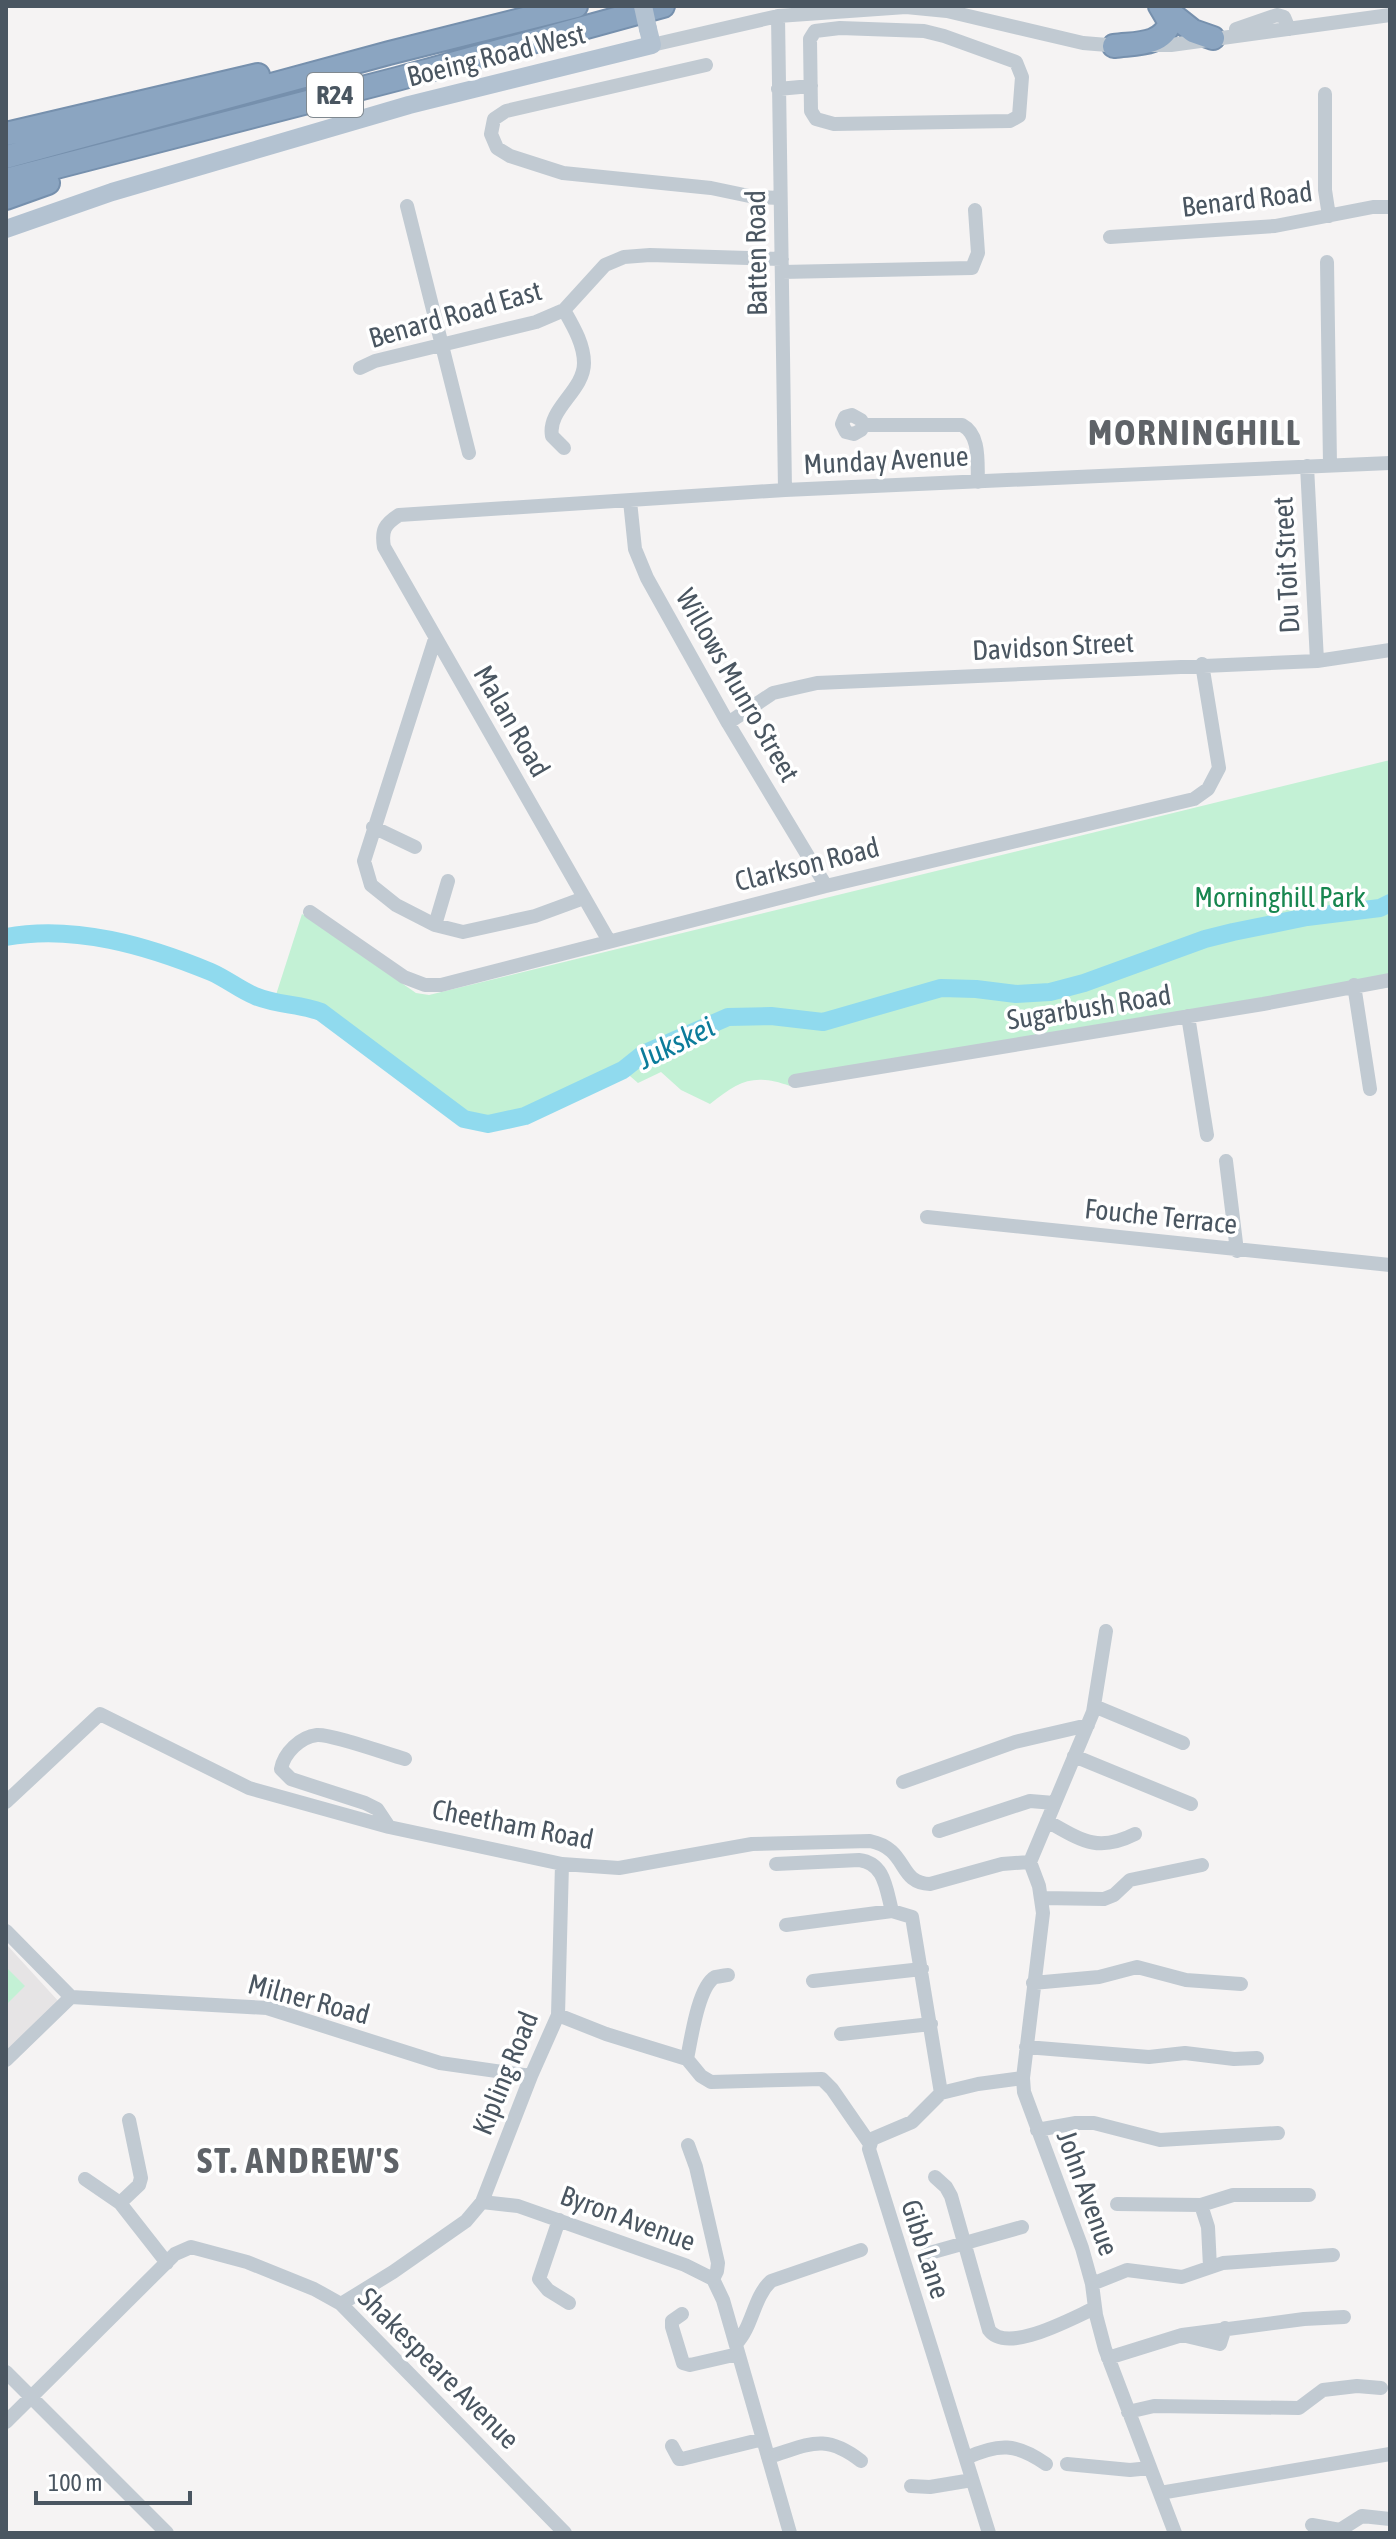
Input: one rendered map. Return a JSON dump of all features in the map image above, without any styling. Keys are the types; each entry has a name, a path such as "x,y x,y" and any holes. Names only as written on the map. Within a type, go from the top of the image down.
{"highway":[{"path":"488,28 552,6"},
{"name":"R24","path":"6,157 389,53 576,6"},
{"name":"R24","path":"6,180 397,79 635,10 663,6"},
{"path":"635,10 685,6"},
{"path":"1162,6 1193,31 1213,38"},
{"path":"1114,46 1163,37 1170,23 1162,6"},
{"path":"6,134 280,71 389,53"},
{"path":"6,124 153,101"},
{"path":"6,198 204,129"}],"main road":[{"path":"635,10 650,37"},
{"name":"Boeing Road West","path":"6,229 112,192 650,37"}],"street":[{"name":"Boeing Road West","path":"650,37 778,16 920,7 1051,37 1114,46 1171,45 1390,15"},
{"name":"Batten Road","path":"778,16 785,490"},
{"path":"840,28 908,30 944,36 1016,62 1022,77 1019,116 1010,121 824,123 816,119 811,111 811,86 809,45 812,34 821,29 840,28"},
{"path":"706,65 506,111 494,119 493,142 510,156 574,175 780,198"},
{"path":"778,89 811,86"},
{"path":"1325,94 1326,179 1331,189 1331,216"},
{"path":"407,206 469,453"},
{"name":"Benard Road","path":"1110,237 1254,229 1390,207"},
{"path":"782,265 972,268 978,253 975,210"},
{"name":"Benard Road East","path":"360,368 375,361 524,326 564,310 605,265 624,257 650,255 782,265"},
{"path":"1327,262 1330,465"},
{"path":"564,310 579,339 584,365 575,391 552,423 552,436 564,448"},
{"path":"864,425 962,425 975,440 978,482"},
{"name":"Munday Avenue","path":"386,523 399,515 785,490 1390,463"},
{"name":"Du Toit Street","path":"1307,466 1317,661"},
{"name":"Willows Munro Street","path":"630,501 635,549 642,568 728,723 826,886"},
{"name":"Malan Road","path":"386,523 382,536 384,547 609,941"},
{"path":"435,639 364,861 371,885 396,905 435,925 463,932 535,916 584,898"},
{"name":"Davidson Street","path":"728,723 773,693 817,683 1317,661 1390,650"},
{"name":"Clarkson Road","path":"310,912 404,977 425,985 454,982 826,886 1183,802 1203,795 1214,782 1219,768 1202,664"},
{"path":"373,827 415,847"},
{"path":"435,925 448,881"},
{"name":"Sugarbush Road","path":"795,1081 1390,980"},
{"path":"1354,985 1370,1089"},
{"path":"1188,1016 1207,1135"},
{"path":"1226,1161 1237,1251"},
{"name":"Fouche Terrace","path":"927,1217 1390,1265"},
{"path":"1030,1862 1088,1725 1102,1665 1106,1631"},
{"path":"1094,1706 1183,1743"},
{"name":"Cheetham Road","path":"6,1802 100,1714 233,1782 265,1793 389,1827 562,1864 619,1868 752,1844 870,1841 887,1847 902,1862 907,1875 919,1883 935,1884 1002,1864 1030,1862"},
{"path":"903,1782 1015,1742 1088,1725"},
{"path":"389,1827 377,1809 284,1774 282,1760 291,1748 305,1739 320,1735 405,1759"},
{"path":"1074,1756 1191,1804"},
{"path":"939,1831 1030,1801 1054,1803"},
{"path":"1047,1821 1093,1843 1111,1844 1135,1834"},
{"path":"776,1864 872,1862 882,1874 892,1911"},
{"name":"John Avenue","path":"1030,1862 1042,1898 1042,1922 1023,2078 1026,2100 1082,2248 1108,2358 1175,2533"},
{"name":"Kipling Road","path":"482,2202 558,2015 562,1864"},
{"path":"1042,1898 1104,1899 1114,1895 1130,1880 1202,1865"},
{"path":"786,1925 892,1911 914,1920 941,2093"},
{"path":"6,1931 71,1997 6,2060"},
{"path":"1033,1983 1092,1978 1137,1967 1186,1980 1241,1984"},
{"path":"813,1981 922,1969"},
{"path":"687,2059 707,1985 716,1977 728,1975"},
{"name":"Milner Road","path":"71,1997 267,2008 440,2063 531,2076"},
{"path":"558,2015 687,2059 701,2076 711,2082 822,2079 870,2144 876,2137 912,2122 941,2093 1023,2078"},
{"path":"841,2034 931,2024"},
{"path":"1026,2047 1149,2057 1185,2053 1234,2059 1257,2058"},
{"path":"120,2203 139,2185 141,2178 129,2120"},
{"path":"1037,2130 1094,2123 1160,2140 1278,2133"},
{"name":"Gibb Lane","path":"870,2144 876,2176 989,2533"},
{"path":"688,2145 718,2263 713,2279"},
{"path":"935,2177 951,2196 989,2330 995,2337 1008,2341 1023,2337 1095,2308"},
{"path":"85,2179 120,2203 167,2263"},
{"path":"1117,2204 1201,2205 1233,2195 1309,2195"},
{"path":"341,2304 466,2221 482,2202"},
{"name":"Byron Avenue","path":"482,2202 518,2206 685,2265 713,2279 720,2290 790,2533"},
{"path":"1201,2205 1207,2223 1210,2267"},
{"path":"559,2220 539,2279 548,2290 569,2303"},
{"path":"926,2254 1022,2227"},
{"name":"Shakespeare Avenue","path":"6,2422 175,2254 191,2247 275,2272 341,2304 565,2533"},
{"path":"682,2314 672,2321 672,2327 683,2363 690,2365 737,2349 762,2292 771,2281 861,2250"},
{"path":"1092,2284 1127,2270 1182,2277 1223,2263 1333,2255"},
{"path":"1108,2358 1182,2335 1220,2344 1225,2328 1344,2317"},
{"path":"6,2372 167,2533"},
{"path":"1128,2412 1159,2406 1299,2408 1323,2390 1357,2386 1381,2388"},
{"path":"672,2446 682,2459 763,2439"},
{"path":"768,2457 826,2442 842,2447 861,2461"},
{"path":"966,2458 991,2448 1007,2447 1027,2451 1046,2464"},
{"path":"1160,2493 1390,2454"},
{"path":"1067,2464 1130,2470 1150,2468"},
{"path":"911,2486 930,2487 972,2480"},
{"path":"1312,2525 1340,2530 1362,2516 1390,2519"}],"shaded area":[{"path":"6,1944 60,2003 6,2054"}],"green space":[{"name":"Morninghill Park","path":"1390,760 1390,987 790,1086 756,1080 738,1085 710,1104 681,1090 661,1072 638,1083 623,1070 525,1116 488,1124 464,1119 321,1012 274,1001 302,914 416,993 429,995"},
{"path":"6,1967 25,1986 6,2005"}],"waterway":[{"name":"Jukskei","path":"6,937 58,933 136,946 187,962 263,999 321,1012 464,1119 488,1124 525,1116 623,1070 643,1054 728,1017 771,1016 823,1022 941,988 1016,994 1050,992 1084,983 1205,939 1307,917 1380,908 1390,903"}],"district":[{"name":"MORNINGHILL","path":"1195,432"},
{"name":"ST. ANDREW'S","path":"299,2160"}]}
